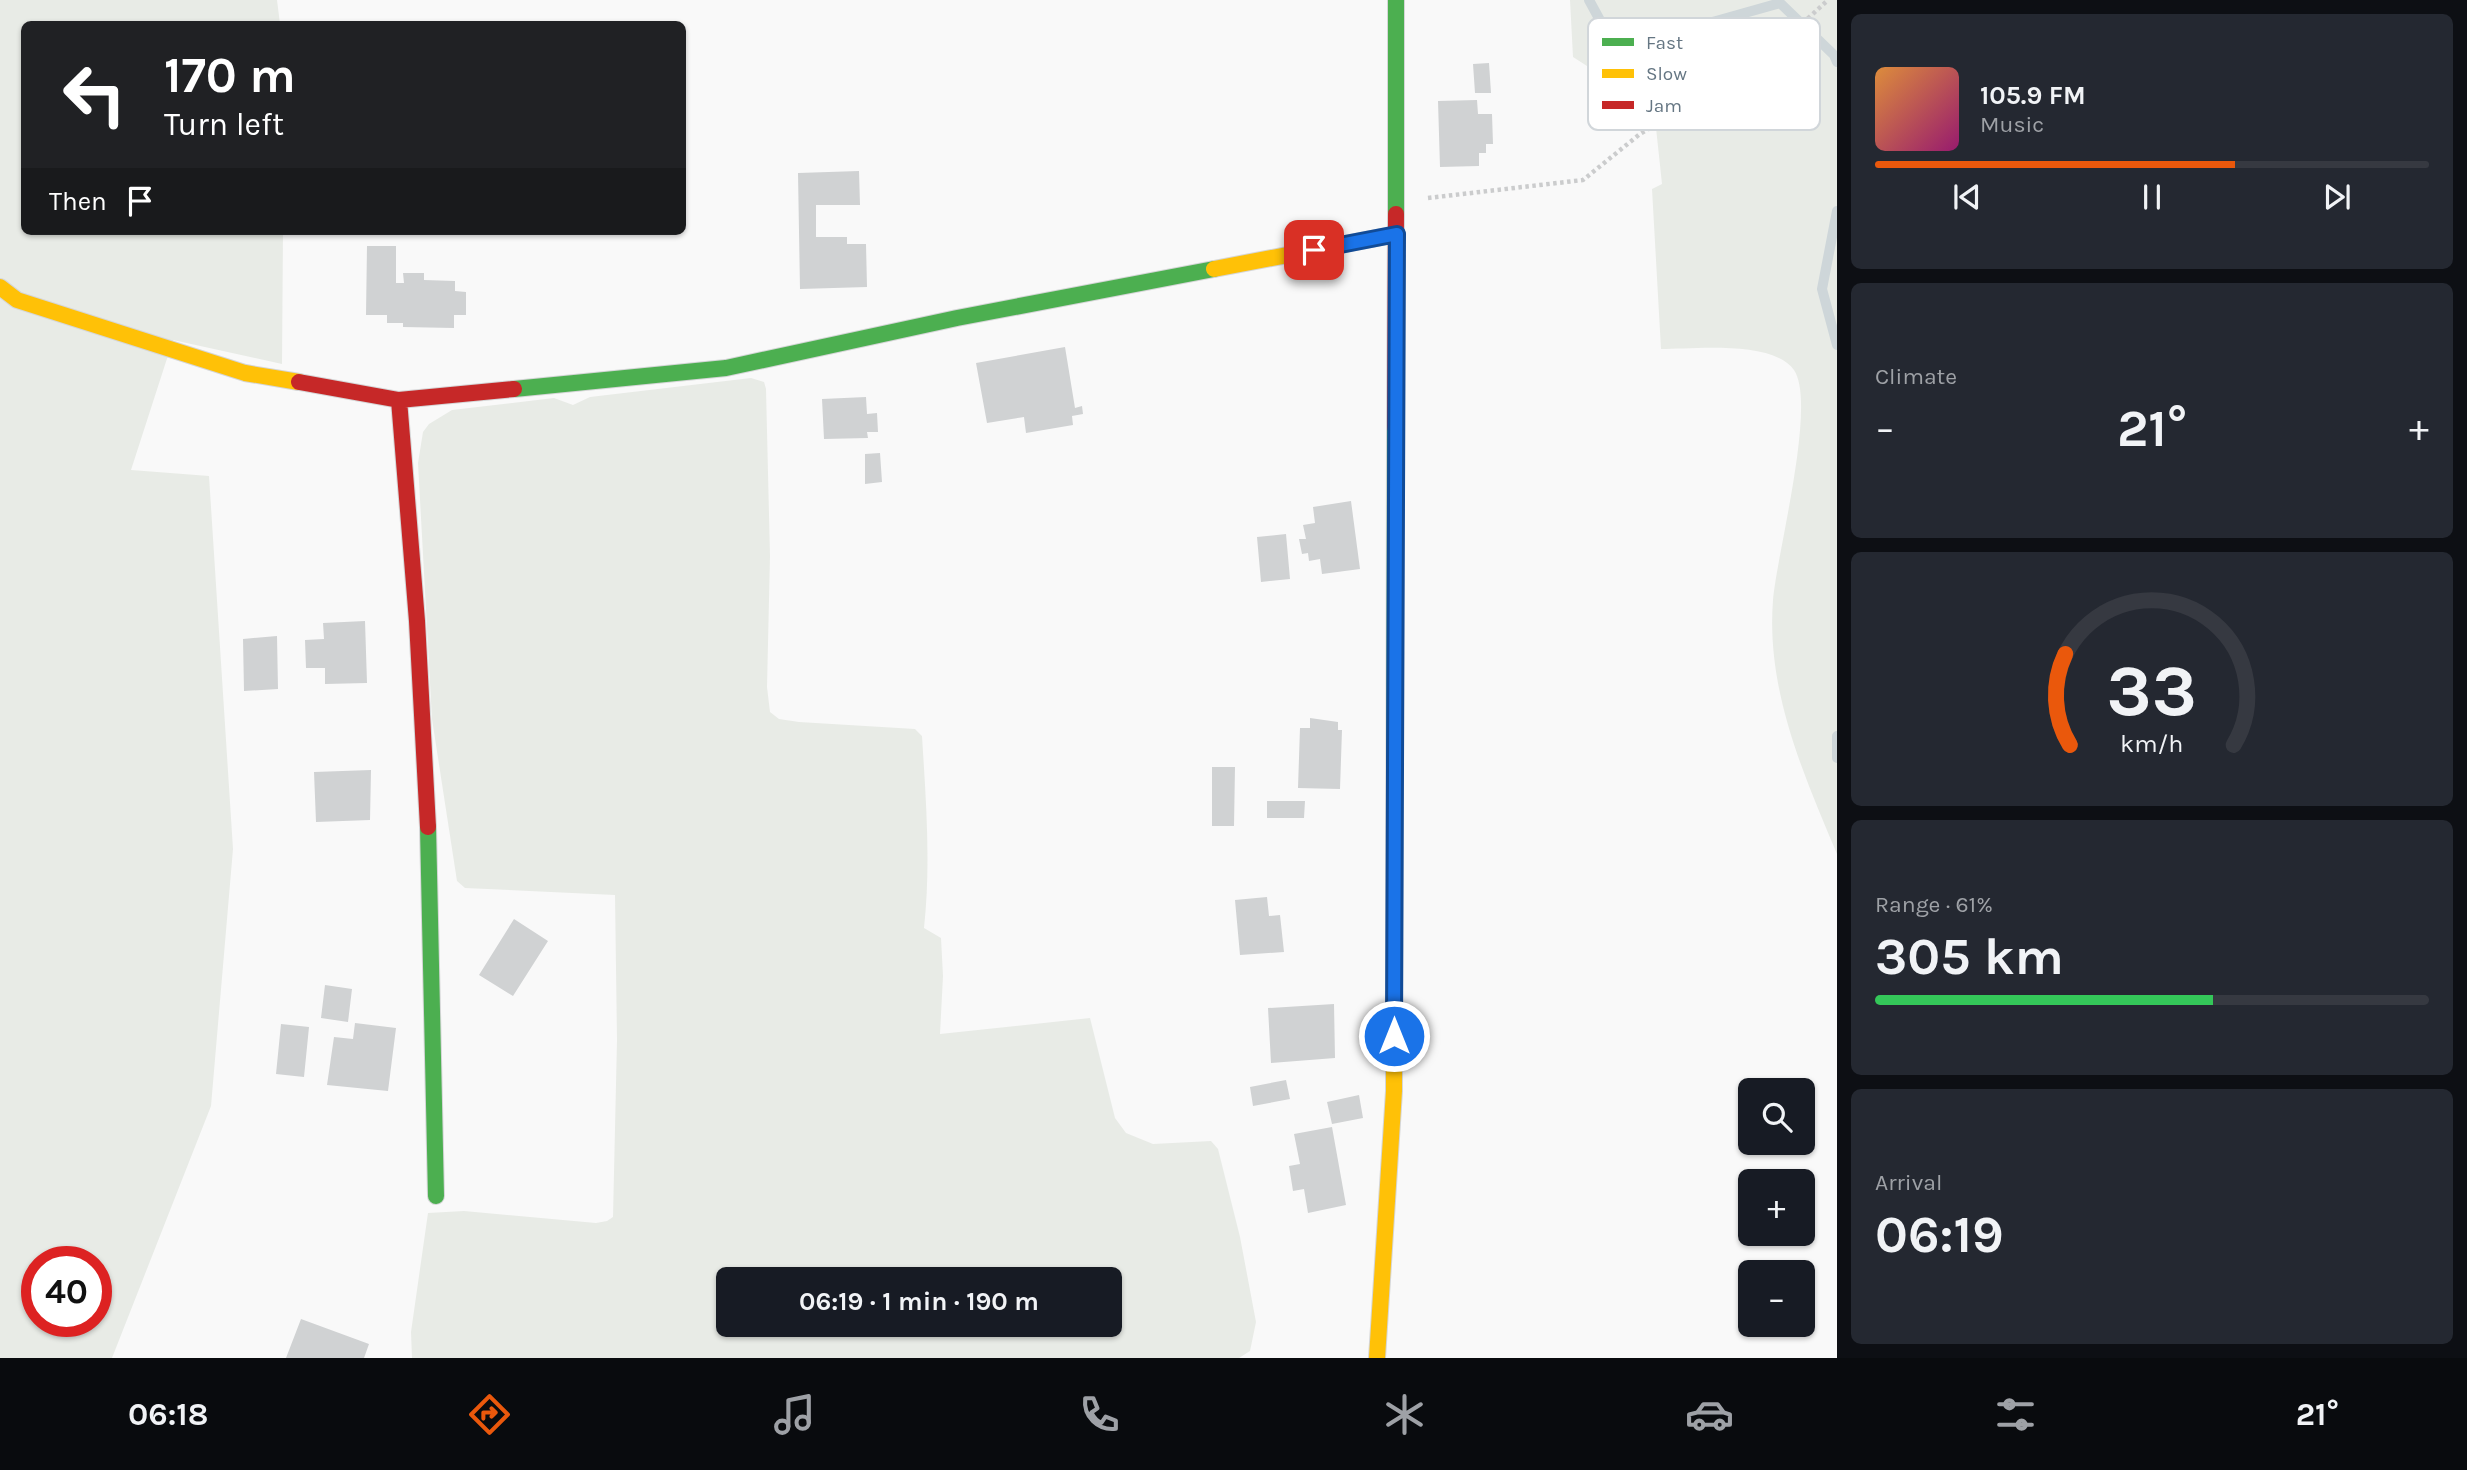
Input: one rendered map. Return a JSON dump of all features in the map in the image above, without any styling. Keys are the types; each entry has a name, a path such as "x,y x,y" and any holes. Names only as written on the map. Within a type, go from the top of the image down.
{"street":[{"path":"1377,1358 1394,1091 1396,0"},
{"path":"0,287 17,300 245,373 399,400 726,368 957,318 1397,234"},
{"path":"399,400 417,621 430,870 436,1196"}],"path":[{"path":"1808,18 1828,0"},
{"path":"1397,202 1583,180 1647,130"}],"shaded area":[{"path":"0,0 277,0 280,21 21,21 21,235 283,235 282,364 173,340 131,470 209,476 233,849 211,1106 112,1358 0,1358"},
{"path":"1570,0 1837,0 1837,854 1790,730 1781,699 1772,633 1776,578 1799,445 1800,388 1794,370 1784,360 1769,354 1732,348 1661,349 1652,189 1662,184 1656,130 1820,130 1820,18 1588,18 1588,67 1573,57"},
{"path":"751,378 764,382 770,556 767,687 770,712 779,719 799,722 915,729 922,736 927,856 924,928 941,938 943,976 940,1034 1090,1018 1115,1118 1126,1133 1153,1144 1211,1141 1218,1149 1240,1237 1256,1322 1250,1351 1239,1358 412,1358 411,1332 428,1213 464,1211 596,1223 613,1217 617,1040 615,895 465,888 457,881 432,719 418,463 423,432 429,424 452,410 554,398 573,405 590,397"}],"building":[{"path":"1489,63 1491,93 1475,93 1473,64"},
{"path":"1477,100 1478,114 1492,114 1493,144 1486,144 1486,153 1479,153 1479,166 1440,167 1438,101"},
{"path":"859,171 860,205 816,205 816,237 847,237 847,244 866,244 867,287 800,289 798,173"},
{"path":"367,246 396,246 396,283 404,283 403,273 424,273 424,280 455,281 455,291 466,292 466,315 454,315 454,328 403,327 403,323 387,323 387,315 366,315"},
{"path":"1065,347 1075,408 1082,406 1083,414 1072,416 1073,425 1026,433 1024,417 987,423 976,363"},
{"path":"866,397 867,414 877,413 878,432 867,432 868,438 824,439 822,399"},
{"path":"880,453 882,482 865,484 865,454"},
{"path":"1351,501 1360,569 1322,574 1320,559 1309,561 1308,553 1302,554 1299,539 1306,539 1303,525 1315,523 1313,507"},
{"path":"1286,534 1290,579 1261,582 1257,537"},
{"path":"365,621 367,683 325,684 325,668 306,668 305,640 324,639 323,623"},
{"path":"277,636 278,689 244,691 243,639"},
{"path":"1310,718 1338,722 1338,730 1342,730 1340,789 1298,788 1300,728 1310,728"},
{"path":"1212,767 1235,767 1234,826 1212,826"},
{"path":"371,770 370,820 316,822 314,772"},
{"path":"1267,801 1305,801 1304,818 1267,818"},
{"path":"1267,897 1269,916 1280,915 1284,952 1240,955 1235,900"},
{"path":"514,919 548,941 513,996 479,975"},
{"path":"325,985 352,989 348,1022 321,1018"},
{"path":"1334,1004 1335,1058 1271,1063 1268,1008"},
{"path":"355,1023 396,1028 388,1091 327,1085 334,1037 353,1039"},
{"path":"281,1024 309,1027 304,1077 276,1074"},
{"path":"1286,1080 1290,1099 1253,1106 1250,1087"},
{"path":"1359,1095 1363,1118 1332,1124 1327,1102"},
{"path":"1332,1127 1346,1205 1308,1213 1304,1189 1293,1191 1289,1166 1300,1164 1294,1134"},
{"path":"301,1319 369,1344 364,1358 286,1358"}],"waterway":[{"path":"1589,0 1599,18"},
{"path":"1727,18 1780,3 1796,18"},
{"path":"1820,42 1834,55 1837,62"},
{"path":"1837,211 1822,289 1837,345"},
{"path":"1837,736 1837,758"}],"traffic: fast":[{"path":"1396,0 1396,214"},
{"path":"514,389 726,368 957,318 1214,269"},
{"path":"1394,1031 1395,427"},
{"path":"428,827 436,1196"}],"traffic: slow":[{"path":"1214,269 1397,234"},
{"path":"0,287 17,300 245,373 299,382"},
{"path":"1377,1358 1394,1091 1394,1031"}],"traffic: jam":[{"path":"1395,427 1396,214"},
{"path":"299,382 399,400 514,389"},
{"path":"399,400 417,621 428,827"}],"route":[{"path":"1314,250 1397,234 1394,1036"}]}
